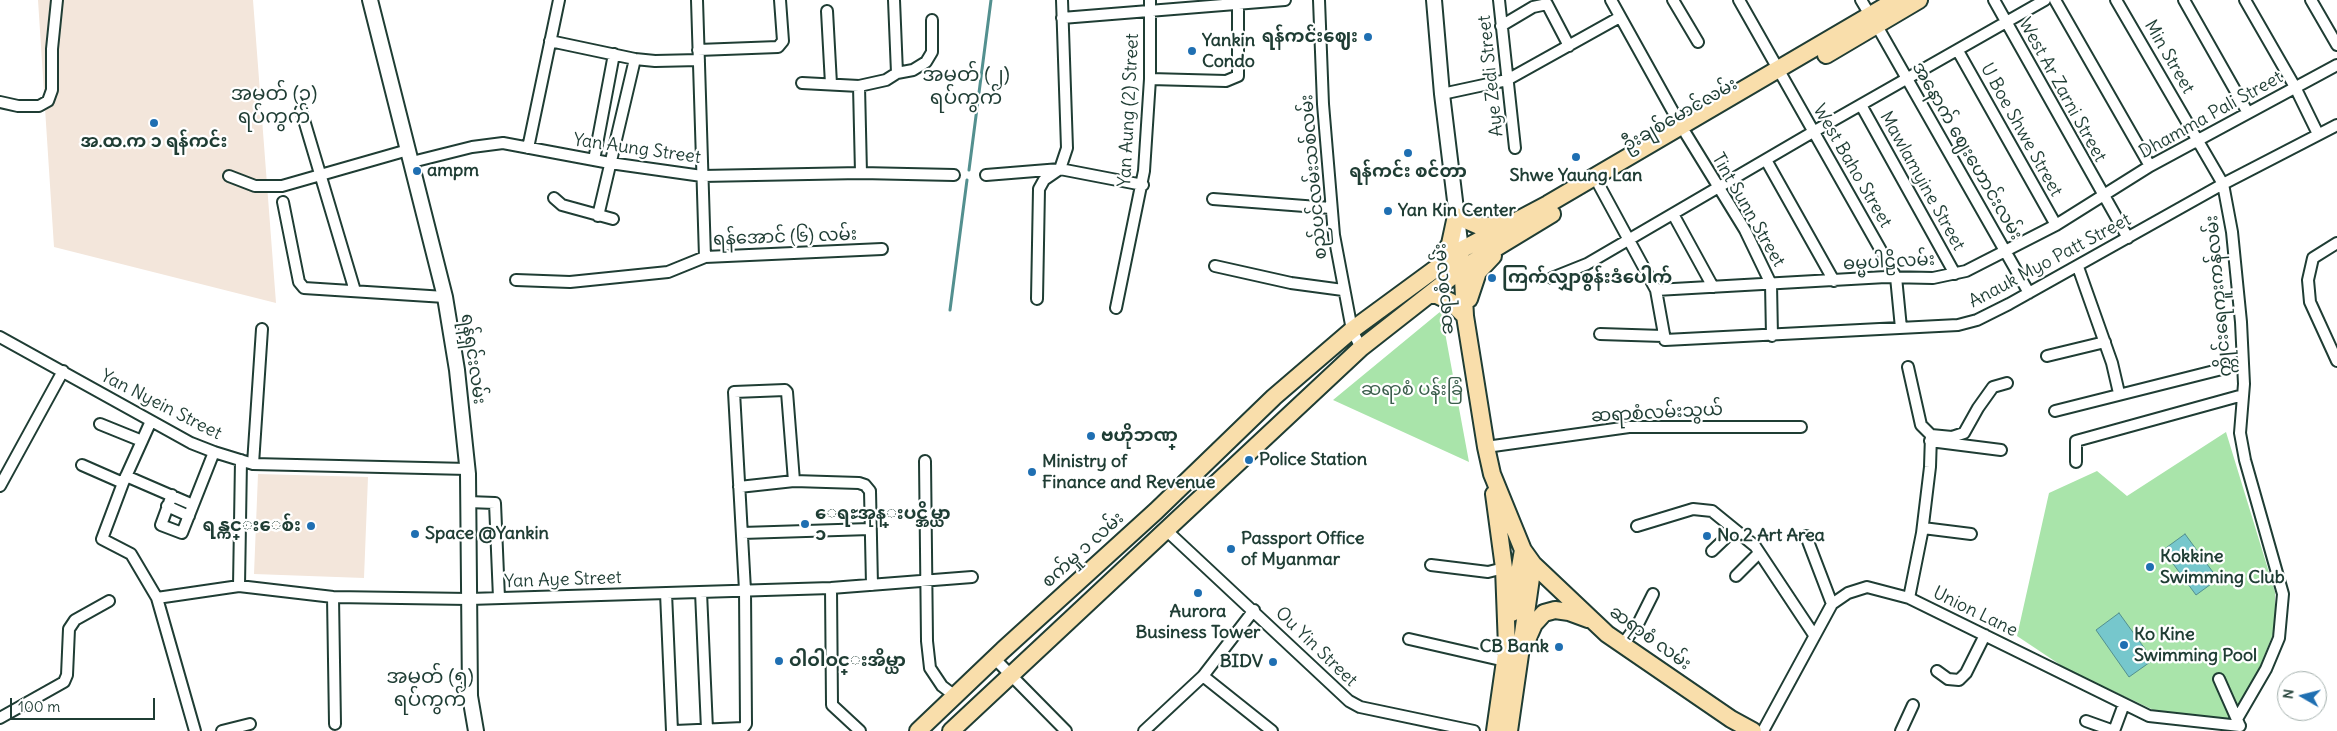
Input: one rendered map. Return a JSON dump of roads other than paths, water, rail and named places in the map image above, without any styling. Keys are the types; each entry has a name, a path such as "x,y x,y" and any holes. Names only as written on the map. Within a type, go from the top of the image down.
{"main road":[{"name":"ရန်ရှင်းလမ်း","path":"370,0 445,297 457,370 468,469 470,696 476,731"},
{"name":"ဆရာစံလမ်း","path":"1434,0 1442,94 1463,268 1465,316 1486,447 1492,474 1523,550 1533,564"},
{"path":"1873,20 1896,0"},
{"name":"ဦးချစ်မောင်လမ်း","path":"1463,268 1516,229 1684,130 1873,20 1919,0"},
{"name":"ဦးချစ်မောင်လမ်း","path":"1461,250 1516,229 1599,185 1684,130"},
{"path":"1420,280 1440,260 1450,244 1456,216 1479,226 1516,229"},
{"path":"1429,295 1437,295 1451,302 1465,316 1478,272 1516,229"},
{"path":"1347,334 1461,250"},
{"path":"950,731 1012,675 1275,426 1361,348 1463,268"},
{"name":"စက်မှု ၁ လမ်း","path":"918,731 1130,535 1274,397 1347,334"},
{"path":"1492,474 1504,568 1510,655"},
{"path":"1130,535 1144,550"},
{"path":"1503,724 1523,550"},
{"path":"1510,655 1533,564"},
{"name":"ဆရာစံ လမ်း","path":"1533,564 1607,634 1723,714 1753,731"},
{"path":"1061,597 1078,612"},
{"path":"1510,655 1544,612 1555,610 1569,612 1593,621"}],"street":[{"path":"0,102 18,106 39,106 48,101 52,90 53,28 58,10 57,0"},
{"path":"528,148 559,0"},
{"name":"ရန်အောင် (၆) လမ်း","path":"697,0 705,257 882,249"},
{"path":"550,41 635,59 655,61 778,47 783,41 780,0"},
{"path":"894,0 897,73"},
{"path":"1037,299 1039,189 1044,180 1060,169 1067,148 1062,0"},
{"path":"1062,18 1150,5 1285,0"},
{"name":"စည်ပင်လမ်းသစ်လမ်း","path":"1319,0 1323,104 1331,208 1343,290 1347,334 1361,348"},
{"name":"Aye Zedi Street","path":"1499,0 1515,148"},
{"name":"Tint Sunn Street","path":"1611,0 1717,188 1745,230 1771,284 1772,336"},
{"path":"1673,0 1698,42"},
{"name":"West Baho Street","path":"1739,0 1896,277 1901,328"},
{"name":"အနောက် ဈေးဟောင်းလမ်း","path":"1861,0 2029,293"},
{"name":"West Ar Zarni Street","path":"1994,0 2102,195 2128,238"},
{"path":"1552,278 1587,264 1906,78 1958,51 2046,0"},
{"path":"2055,0 2150,166"},
{"name":"Min Street","path":"2116,0 2223,184"},
{"path":"2184,0 2248,113"},
{"path":"2245,0 2295,87 2318,134"},
{"path":"2311,0 2337,45"},
{"path":"1150,79 1226,81 1238,76 1238,2"},
{"path":"1502,26 1533,7 1547,4 1569,46"},
{"name":"Yan Aung (2) Street","path":"1116,308 1143,185 1150,79 1150,5"},
{"path":"828,12 831,84"},
{"path":"1442,94 1507,80 1620,17"},
{"path":"802,83 859,86 886,80 897,73 913,70 926,62 932,52 932,20"},
{"name":"U Boe Shwe Street","path":"1958,51 2056,224"},
{"path":"594,160 614,54"},
{"path":"598,216 635,59"},
{"name":"Dhamma Pali Street","path":"2102,195 2198,139 2337,65"},
{"path":"859,86 861,173"},
{"name":"Mawlamyine Street","path":"1861,104 1955,274"},
{"path":"301,110 322,174 355,291"},
{"name":"Anauk Myo Patt Street","path":"1600,334 1663,338 1772,336 1968,323 2078,267 2223,184 2337,125"},
{"name":"Yan Aung Street","path":"229,176 255,186 282,186 322,174 410,156 503,143 610,163 702,176 861,173 954,175"},
{"path":"1766,160 1834,281"},
{"path":"986,175 1060,169 1143,185"},
{"name":"က္ကိုင်းရေကူးကန်လမ်း","path":"2223,184 2232,232 2237,277 2243,395 2240,433 2283,594 2278,638 2240,725"},
{"path":"1599,185 1656,290 1663,338"},
{"name":"ဓမ္မပါဠိလမ်း","path":"1656,290 1896,277 1933,278 1955,274 2006,251 2056,224 2102,195"},
{"path":"554,198 562,206 613,218"},
{"path":"1213,199 1331,208"},
{"path":"283,202 301,286 304,288 445,297"},
{"path":"1673,214 1713,287"},
{"path":"2337,243 2313,258 2308,280 2310,302 2337,361"},
{"path":"516,280 570,282 668,272 705,257"},
{"path":"1216,266 1291,282 1343,290"},
{"path":"2078,267 2105,342 2119,393"},
{"path":"253,464 262,329"},
{"name":"Yan Nyein Street","path":"0,336 151,421 214,452 253,464 468,469"},
{"path":"2047,356 2105,342"},
{"path":"2055,410 2242,364"},
{"path":"1908,367 1921,425 1931,438 1930,467 1923,528 1909,598"},
{"path":"0,486 63,371"},
{"path":"1931,438 1952,437 1964,433 1993,387 2007,383"},
{"path":"666,593 674,731 746,727 745,590 733,395 736,392 785,390 787,392 794,481"},
{"path":"2076,462 2076,440 2243,395"},
{"path":"151,421 125,479 102,539 131,554 156,598 195,731"},
{"path":"100,424 142,441"},
{"name":"ဆရာစံလမ်းသွယ်","path":"1486,447 1628,427 1801,427"},
{"path":"1931,438 2001,450"},
{"path":"172,495 161,525 182,533 214,452"},
{"path":"239,586 241,460"},
{"path":"925,461 927,642 930,668 942,686 955,696"},
{"path":"82,465 172,495 193,505"},
{"path":"739,487 794,481 859,483 865,486 870,491 872,585"},
{"path":"468,502 495,503 499,598"},
{"path":"167,506 189,516"},
{"path":"1637,526 1690,509 1712,511 1755,546 1814,634"},
{"path":"1923,528 1971,534"},
{"path":"742,533 870,529"},
{"name":"Ou Yin Street","path":"1166,530 1254,610 1349,701 1360,707 1474,731"},
{"path":"1712,551 1734,530"},
{"path":"1806,536 1832,604"},
{"path":"1736,576 1760,553"},
{"path":"1430,565 1488,572 1504,568"},
{"name":"Yan Aye Street","path":"156,598 239,586 332,598 469,599 830,588 972,577"},
{"name":"Union Lane","path":"1763,731 1832,604 1848,593 1866,587 1909,598 2154,718 2240,725"},
{"path":"830,588 832,706 855,729"},
{"path":"701,592 707,729"},
{"path":"1624,644 1639,622 1653,594"},
{"path":"332,598 335,724"},
{"path":"0,718 64,682 67,674 69,630 75,620 108,602"},
{"path":"1150,729 1203,676 1254,610"},
{"path":"1937,672 1948,679 1959,680 1966,673 1985,635"},
{"path":"1409,639 1510,655"},
{"path":"995,659 1066,731"},
{"path":"1203,676 1266,729"},
{"path":"2219,679 2240,725"},
{"path":"2086,720 2114,731 2124,704"},
{"path":"1901,731 1913,705"},
{"path":"222,731 250,724"}],"water":[{"name":"Ko Kine Swimming Pool","path":"2185,534 2218,579 2196,595 2163,550"},
{"name":"Ko Kine Swimming Pool","path":"2119,613 2153,660 2129,677 2096,630"}],"waterway":[{"path":"969,170 991,0"},
{"path":"950,310 967,180"}],"place":[{"name":"ရန်ကင်းဈေး","path":"1368,37"},
{"name":"Yankin Condo","path":"1192,51"},
{"name":"အ.ထ.က ၁ ရန်ကင်း","path":"154,123"},
{"name":"ရန်ကင်း စင်တာ","path":"1408,153"},
{"name":"Shwe Yaung Lan","path":"1576,157"},
{"name":"ampm","path":"417,171"},
{"name":"Yan Kin Center","path":"1388,211"},
{"name":"ကြက်လျှာစွန်းဒံပေါက်","path":"1492,278"},
{"name":"ဗဟိုဘဏ္","path":"1091,436"},
{"name":"Police Station","path":"1249,460"},
{"name":"Ministry of Finance and Revenue","path":"1032,472"},
{"name":"ေရႊအုန္းပင္အိမ္ယာ ၁","path":"805,524"},
{"name":"ရန္ကင္းေစ်း","path":"311,526"},
{"name":"Space @Yankin","path":"415,534"},
{"name":"No.2 Art Area","path":"1707,536"},
{"name":"Passport Office of Myanmar","path":"1231,549"},
{"name":"Kokkine Swimming Club","path":"2150,567"},
{"name":"Aurora Business Tower","path":"1198,593"},
{"name":"Ko Kine Swimming Pool","path":"2124,645"},
{"name":"CB Bank","path":"1559,647"},
{"name":"ဝါဝါဝင္းအိမ္ယာ","path":"779,661"},
{"name":"BIDV","path":"1273,662"}],"district":[{"name":"အမှတ် (၂) ရပ်ကွက်","path":"966,86"},
{"name":"အမှတ် (၃) ရပ်ကွက်","path":"274,106"},
{"name":"အမှတ် (၅) ရပ်ကွက်","path":"430,688"}],"park label":[{"name":"ဆရာစံ ပန်းခြံ","path":"1412,390"}]}
